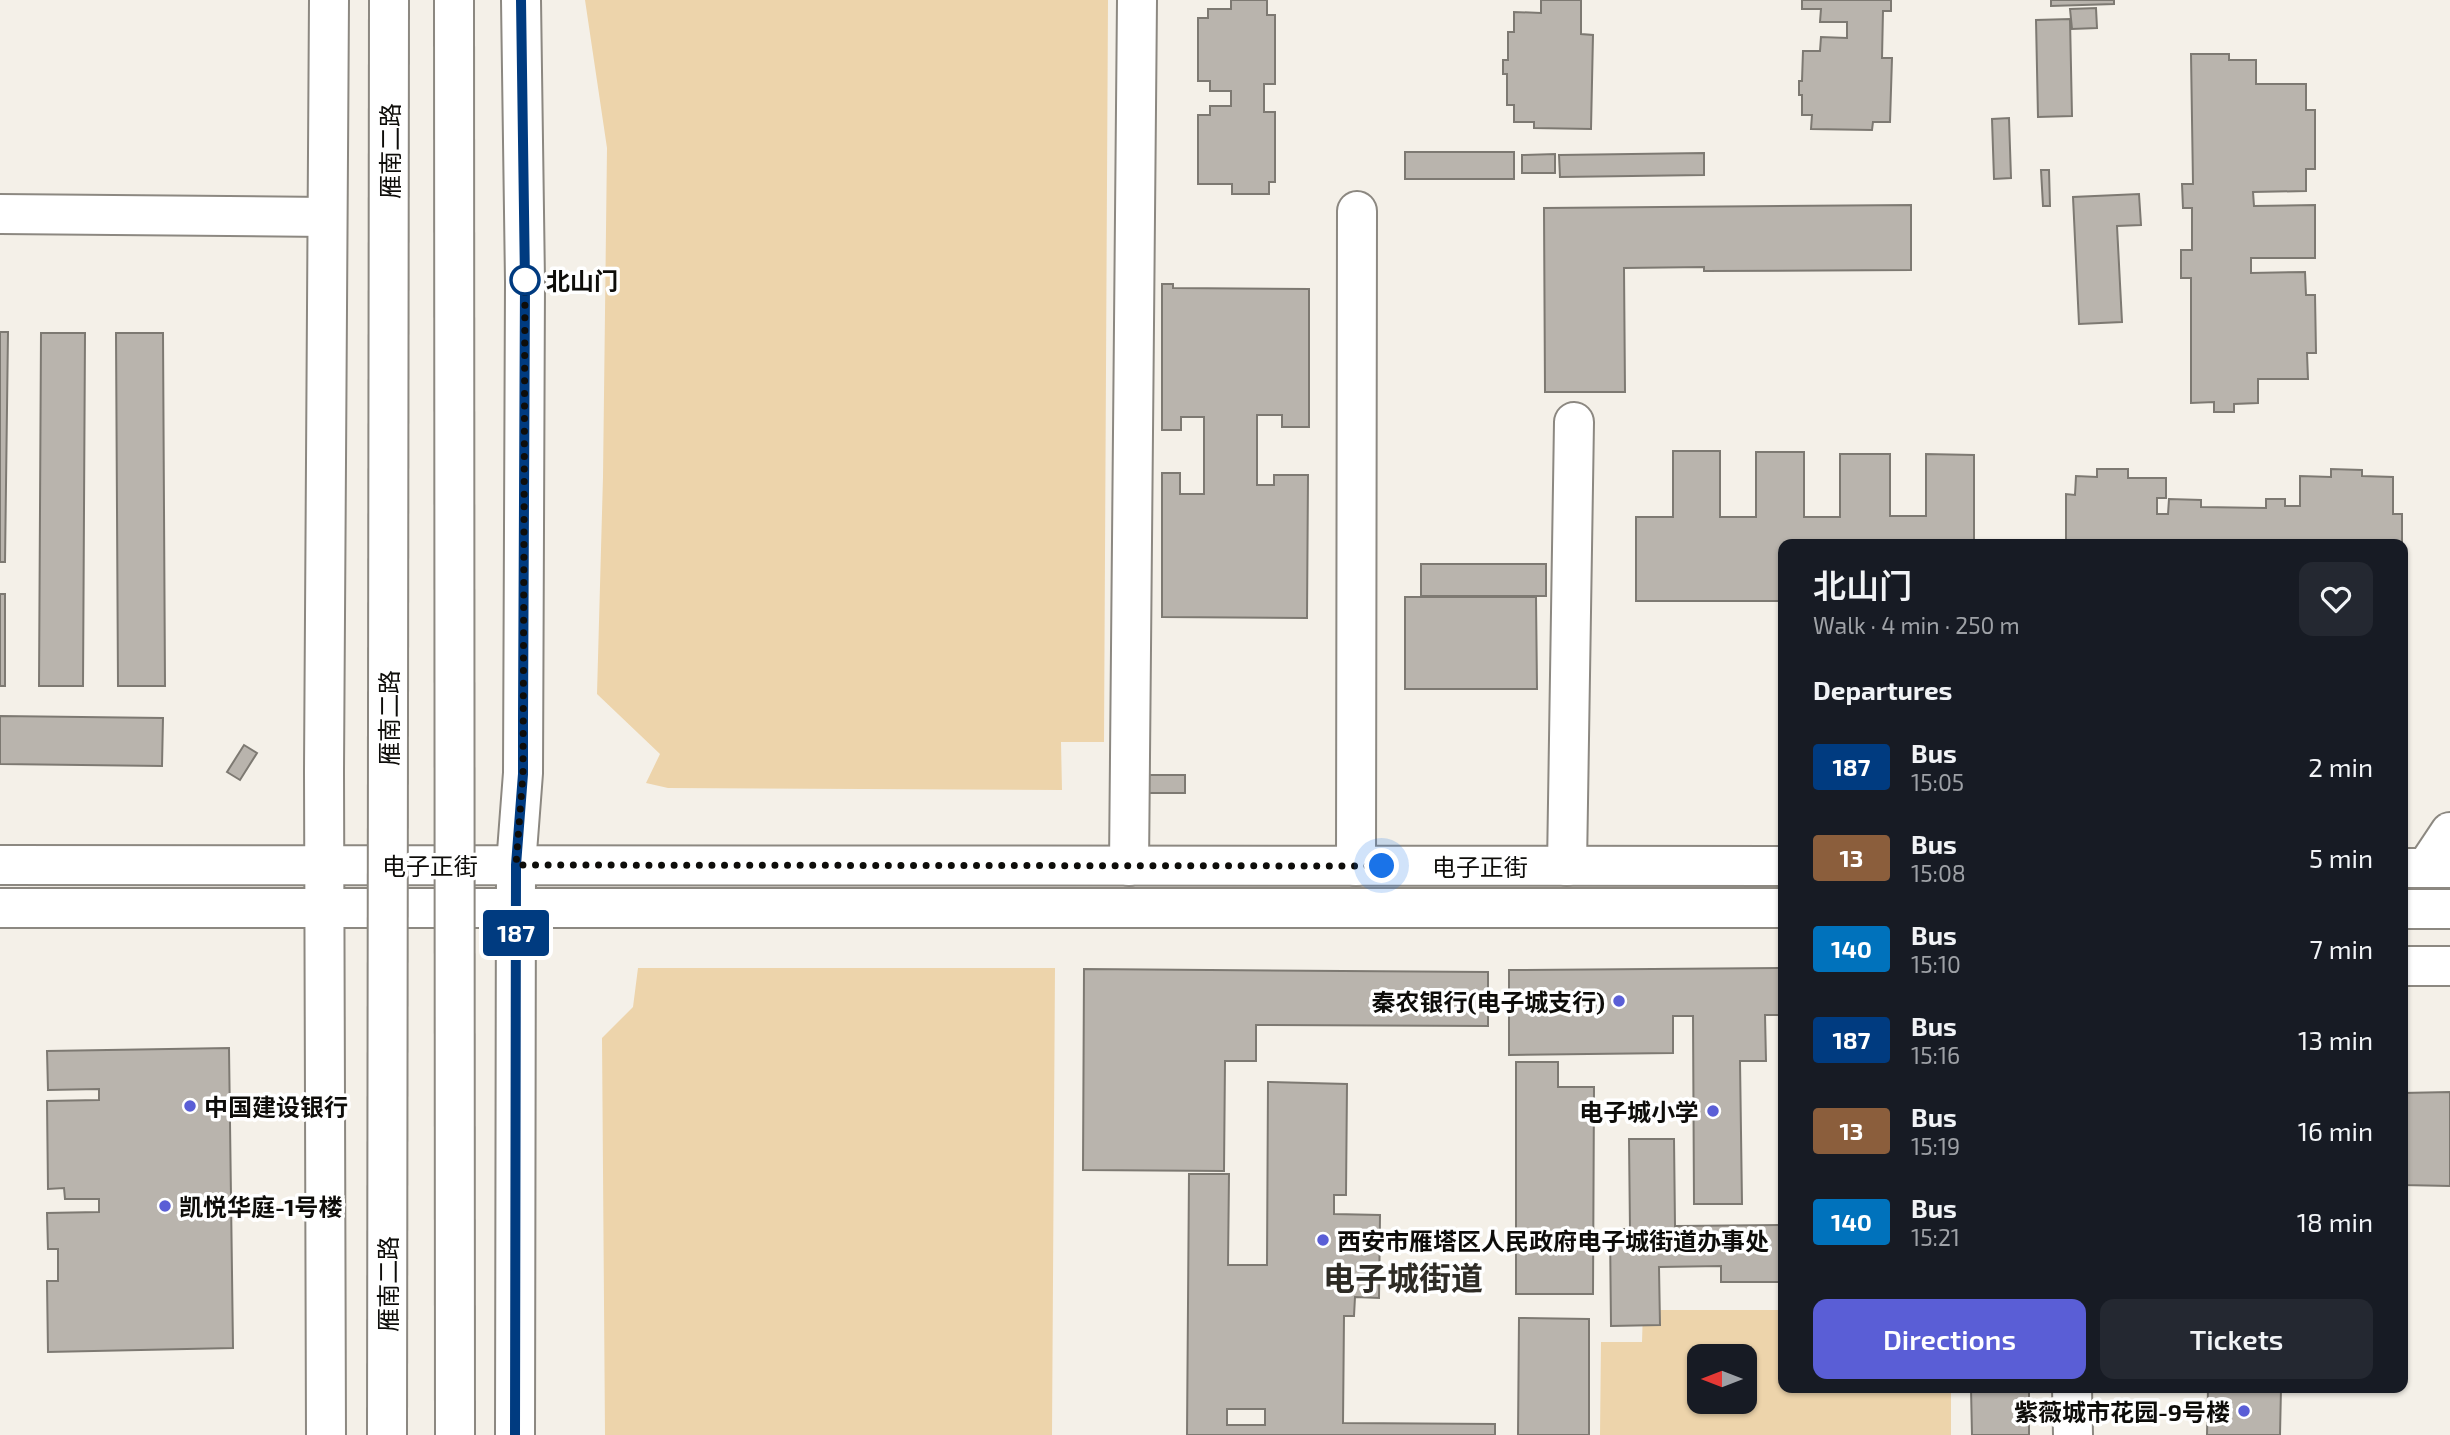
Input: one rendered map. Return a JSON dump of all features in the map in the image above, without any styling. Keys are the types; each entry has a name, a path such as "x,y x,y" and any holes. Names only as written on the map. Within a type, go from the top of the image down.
{"main road":[{"path":"326,1435 324,865 329,0"},
{"name":"雁南二路","path":"387,1435 389,0"},
{"path":"454,0 455,1435"},
{"path":"515,1435 516,865 523,760 525,282 521,0"},
{"path":"1129,866 1137,0"},
{"path":"1356,866 1357,211"},
{"path":"0,214 327,217"},
{"path":"1567,866 1574,422"},
{"path":"2426,868 2450,832"},
{"name":"电子正街","path":"0,865 1778,866"},
{"name":"电子正街","path":"0,908 1778,908"},
{"path":"2408,909 2450,909"},
{"path":"2408,966 2450,966"},
{"path":"2073,1393 2073,1435"}],"shaded area":[{"path":"585,0 1108,0 1104,742 1061,742 1062,790 668,788 646,783 660,754 597,694 607,148"},
{"path":"638,968 1055,968 1052,1435 605,1435 602,1038 633,1007"},
{"path":"1643,1310 1778,1310 1778,1393 1951,1393 1951,1435 1600,1435 1601,1342 1642,1342"}],"building":[{"path":"1231,0 1267,0 1267,15 1275,15 1275,84 1264,84 1264,112 1275,112 1275,182 1269,182 1269,194 1232,194 1232,184 1198,184 1198,115 1210,115 1210,106 1231,106 1231,91 1210,91 1210,81 1198,81 1198,18 1208,18 1208,9 1231,9"},
{"path":"1541,0 1581,0 1581,34 1593,35 1591,129 1534,128 1534,122 1514,122 1514,105 1507,105 1507,74 1503,74 1503,60 1508,60 1508,32 1514,32 1514,12 1541,13"},
{"path":"1802,0 1891,0 1891,11 1883,11 1882,58 1892,58 1890,122 1873,122 1872,130 1811,129 1812,115 1802,115 1802,95 1799,95 1803,51 1820,51 1821,37 1847,38 1847,22 1820,22 1821,9 1802,9"},
{"path":"2051,0 2114,0 2114,4 2051,6"},
{"path":"2096,8 2097,28 2072,29 2070,9"},
{"path":"2070,19 2072,116 2038,117 2036,20"},
{"path":"2191,54 2229,54 2229,60 2256,60 2256,84 2306,84 2306,110 2315,110 2315,169 2306,169 2306,191 2253,192 2254,206 2315,205 2315,258 2251,258 2251,273 2305,272 2306,295 2315,295 2316,353 2307,353 2308,379 2258,379 2258,403 2234,404 2234,412 2214,412 2214,402 2191,403 2191,278 2181,278 2181,250 2192,250 2192,208 2183,208 2182,184 2193,184"},
{"path":"2009,118 2011,178 1994,179 1992,119"},
{"path":"1405,152 1514,152 1514,179 1405,179"},
{"path":"1704,153 1704,175 1560,177 1559,155"},
{"path":"1555,154 1555,173 1522,173 1522,155"},
{"path":"2041,170 2049,170 2050,206 2043,206"},
{"path":"2139,194 2141,225 2117,226 2122,322 2079,324 2073,197"},
{"path":"1911,205 1911,270 1704,271 1704,267 1624,268 1625,392 1545,392 1544,208"},
{"path":"1162,284 1173,284 1173,288 1309,289 1309,427 1282,427 1282,415 1257,415 1257,485 1274,485 1274,475 1308,475 1307,618 1162,617 1162,473 1180,473 1180,494 1204,494 1204,417 1181,417 1181,430 1162,430"},
{"path":"0,332 8,332 5,562 0,562"},
{"path":"41,333 85,333 83,686 39,686"},
{"path":"116,333 163,333 165,686 118,686"},
{"path":"1673,451 1720,451 1720,517 1756,517 1756,452 1804,452 1804,517 1840,517 1840,454 1890,454 1890,516 1926,516 1926,454 1974,455 1974,539 1778,539 1778,601 1636,601 1636,517 1673,517"},
{"path":"2097,469 2128,469 2128,478 2166,478 2166,498 2157,498 2157,514 2168,514 2169,499 2201,500 2201,507 2266,508 2266,499 2285,499 2285,506 2300,506 2300,476 2331,477 2331,469 2362,470 2362,476 2393,477 2393,514 2402,514 2402,539 2066,539 2066,494 2075,495 2076,476 2097,477"},
{"path":"1421,564 1546,564 1546,596 1421,596"},
{"path":"0,594 5,594 5,686 0,686"},
{"path":"1405,597 1536,597 1537,689 1405,689"},
{"path":"0,716 163,718 162,766 0,764"},
{"path":"244,745 257,753 240,780 227,772"},
{"path":"1141,775 1185,775 1185,793 1141,793"},
{"path":"1778,968 1778,1015 1765,1015 1766,1061 1740,1061 1742,1204 1694,1204 1693,1016 1673,1016 1673,1053 1509,1055 1509,970"},
{"path":"1084,969 1488,972 1488,1026 1256,1025 1256,1061 1225,1061 1224,1171 1083,1170"},
{"name":"凯悦华庭-1号楼","path":"229,1048 233,1348 48,1352 47,1281 58,1281 58,1249 48,1249 47,1213 99,1212 99,1199 65,1199 64,1188 48,1189 47,1101 99,1100 99,1089 48,1090 47,1051"},
{"path":"1516,1062 1558,1062 1558,1087 1594,1087 1593,1294 1516,1294"},
{"name":"西安市雁塔区人民政府电子城街道办事处","path":"1268,1082 1347,1084 1346,1195 1334,1195 1334,1214 1380,1215 1379,1298 1355,1297 1354,1316 1344,1316 1343,1423 1495,1424 1495,1435 1187,1435 1189,1174 1229,1174 1228,1265 1267,1265","holes":["1227,1409 1265,1409 1265,1425 1227,1425"]},
{"path":"2450,1092 2450,1186 2408,1185 2408,1093"},
{"path":"1629,1139 1674,1139 1675,1226 1778,1225 1778,1282 1721,1282 1721,1266 1659,1267 1660,1325 1611,1326 1610,1229 1630,1229"},
{"path":"1519,1318 1589,1319 1589,1435 1518,1435"},
{"path":"1971,1393 2029,1393 2029,1435 1972,1435"},
{"name":"紫薇城市花园-9号楼","path":"2208,1393 2281,1393 2280,1435 2207,1435"}],"bus line":[{"name":"187","path":"515,1435 516,865 523,774 524,637 525,282 521,0"}],"place":[{"name":"北山门","path":"525,280"},
{"name":"秦农银行(电子城支行)","path":"1619,1001"},
{"name":"中国建设银行","path":"190,1106"},
{"name":"电子城小学","path":"1713,1111"},
{"name":"凯悦华庭-1号楼","path":"165,1206"},
{"name":"西安市雁塔区人民政府电子城街道办事处","path":"1323,1240"},
{"name":"紫薇城市花园-9号楼","path":"2244,1411"}],"district":[{"name":"电子城街道","path":"1403,1277"}],"route":[{"path":"525,280 523,774 516,865 1382,866"}]}
